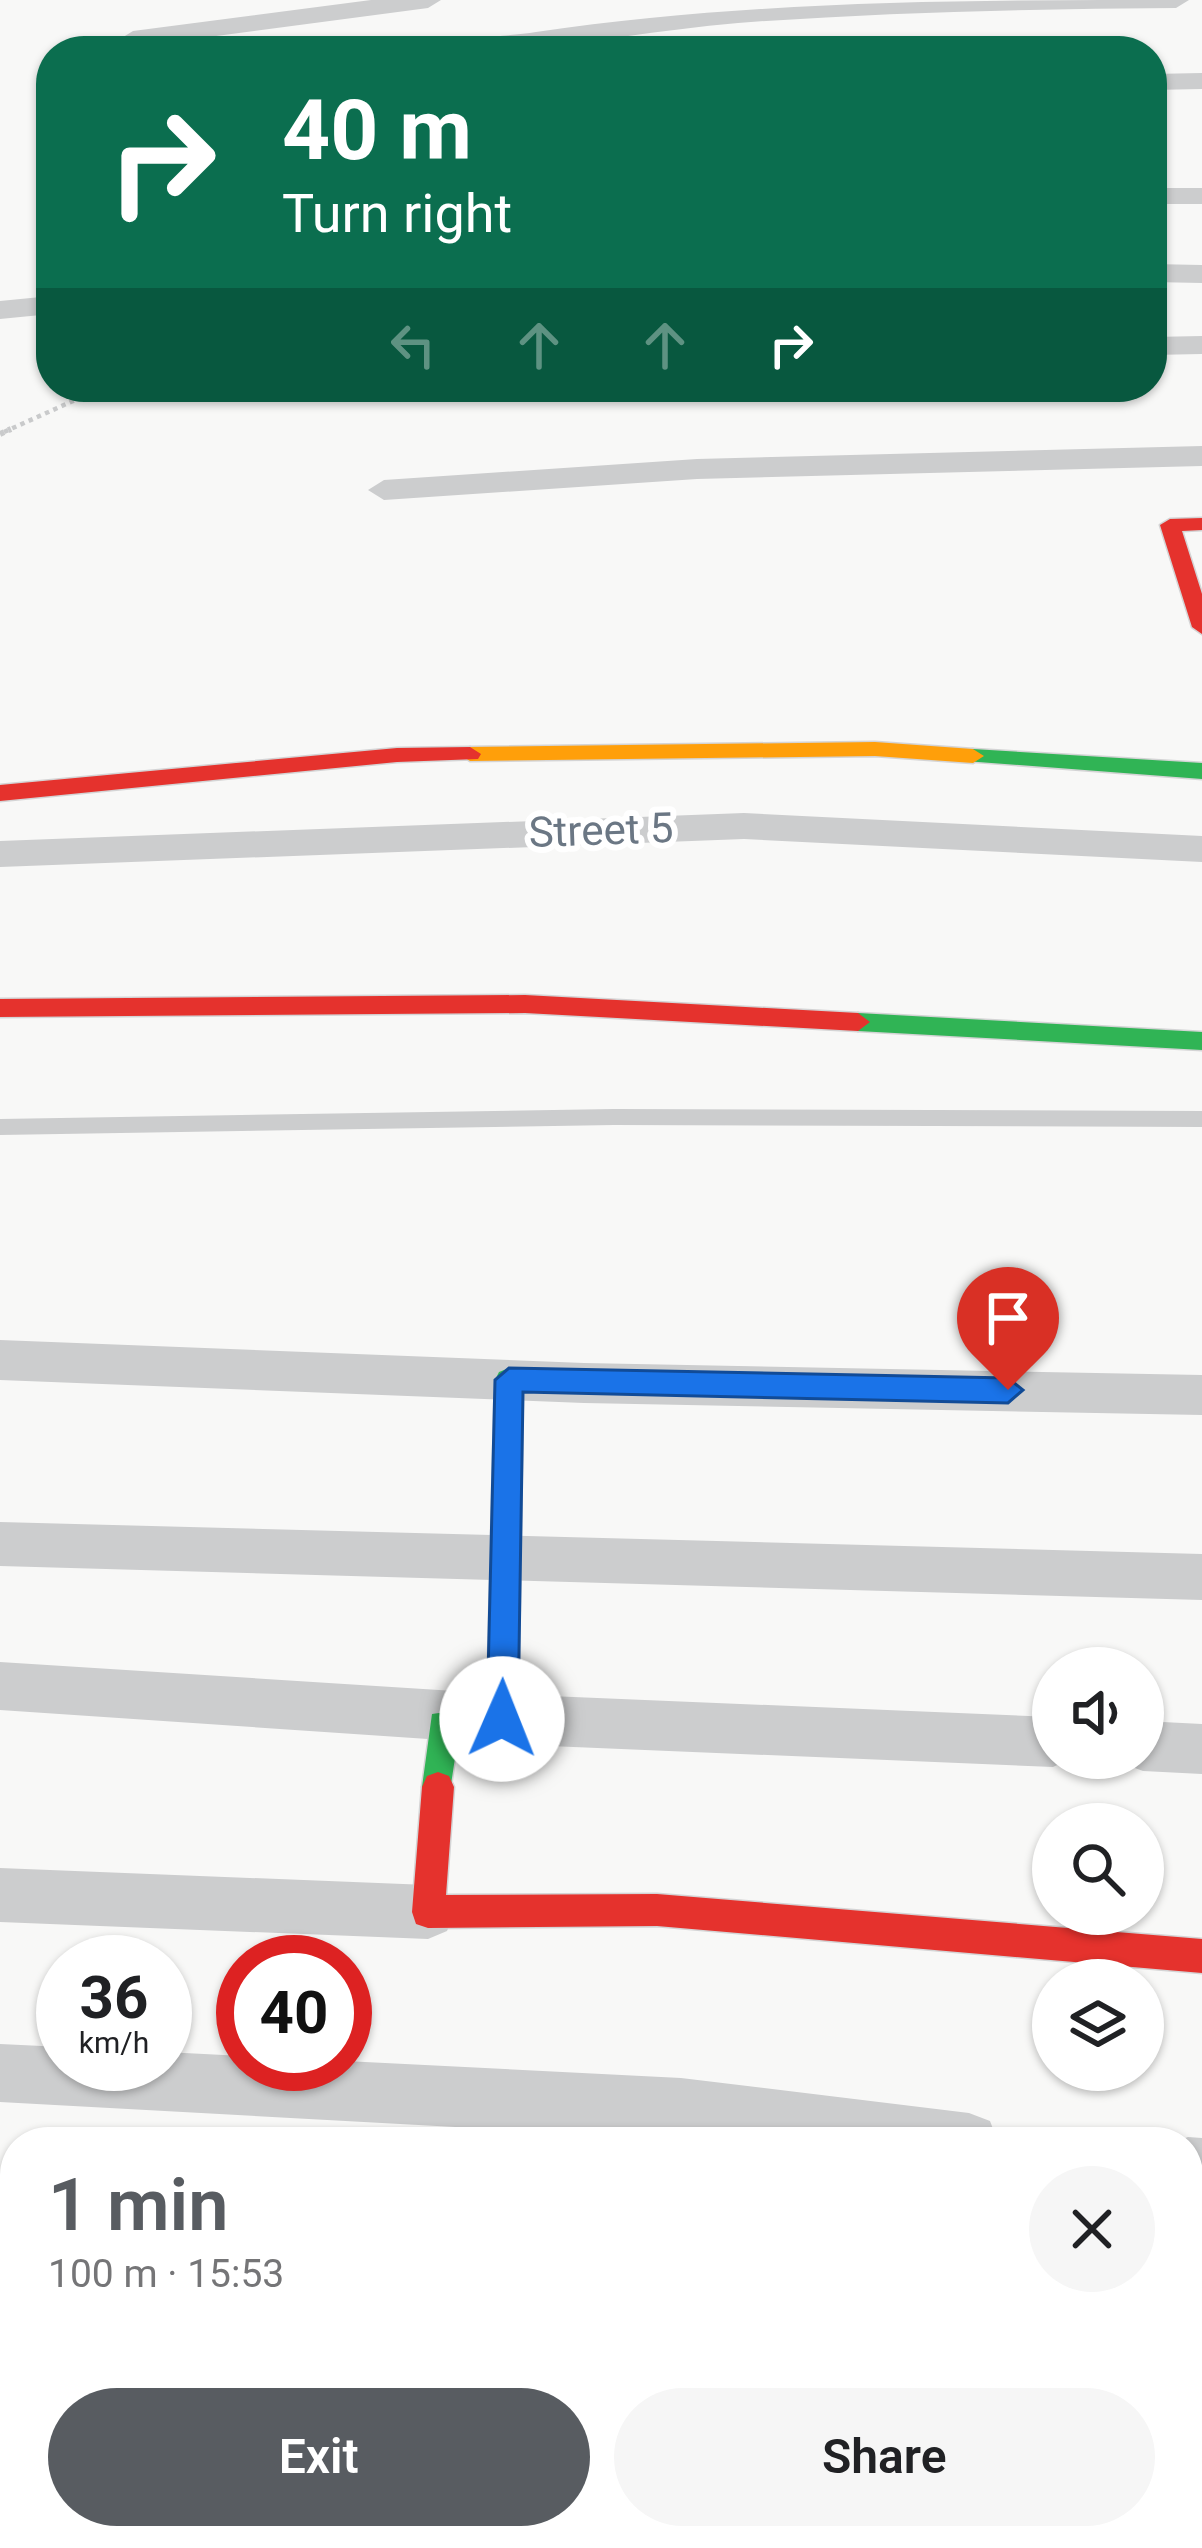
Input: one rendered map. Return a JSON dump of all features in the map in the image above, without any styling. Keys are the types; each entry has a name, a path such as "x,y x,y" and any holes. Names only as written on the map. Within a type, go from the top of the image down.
{"street":[{"path":"157,36 428,0"},
{"path":"545,36 679,9 1176,0"},
{"path":"1167,82 1202,81"},
{"path":"1167,196 1202,196"},
{"path":"1167,273 1202,274"},
{"path":"0,310 36,306"},
{"path":"1167,346 1202,345"},
{"path":"384,490 697,469 1202,456"},
{"path":"1202,524 1170,525 1202,627"},
{"path":"0,793 397,755 875,749 1202,771"},
{"name":"Street 5","path":"0,854 744,826 1202,849"},
{"path":"0,1008 524,1004 1202,1041"},
{"path":"0,1360 509,1380 1202,1395"},
{"path":"502,1719 509,1380"},
{"path":"0,1544 1202,1577"},
{"path":"0,1686 502,1719 1032,1741"},
{"path":"428,1912 443,1724 502,1719"},
{"path":"1164,1747 1202,1749"},
{"path":"0,1895 428,1912 656,1910 1202,1957"},
{"path":"0,2074 681,2107 845,2127"}],"lane":[{"path":"0,1127 614,1117 1202,1119"}],"path":[{"path":"0,434 71,402"}],"traffic: fast":[{"path":"973,756 1202,771"},
{"path":"858,1022 1202,1041"},
{"path":"438,1787 443,1724 502,1719 509,1380"}],"traffic: slow":[{"path":"470,754 875,749 973,756"}],"traffic: jam":[{"path":"1202,524 1170,525 1202,627"},
{"path":"0,793 397,755 470,754"},
{"path":"0,1008 525,1004 858,1022"},
{"path":"438,1787 428,1912 657,1910 1202,1956"}],"route":[{"path":"502,1719 509,1380 1008,1390"}]}
